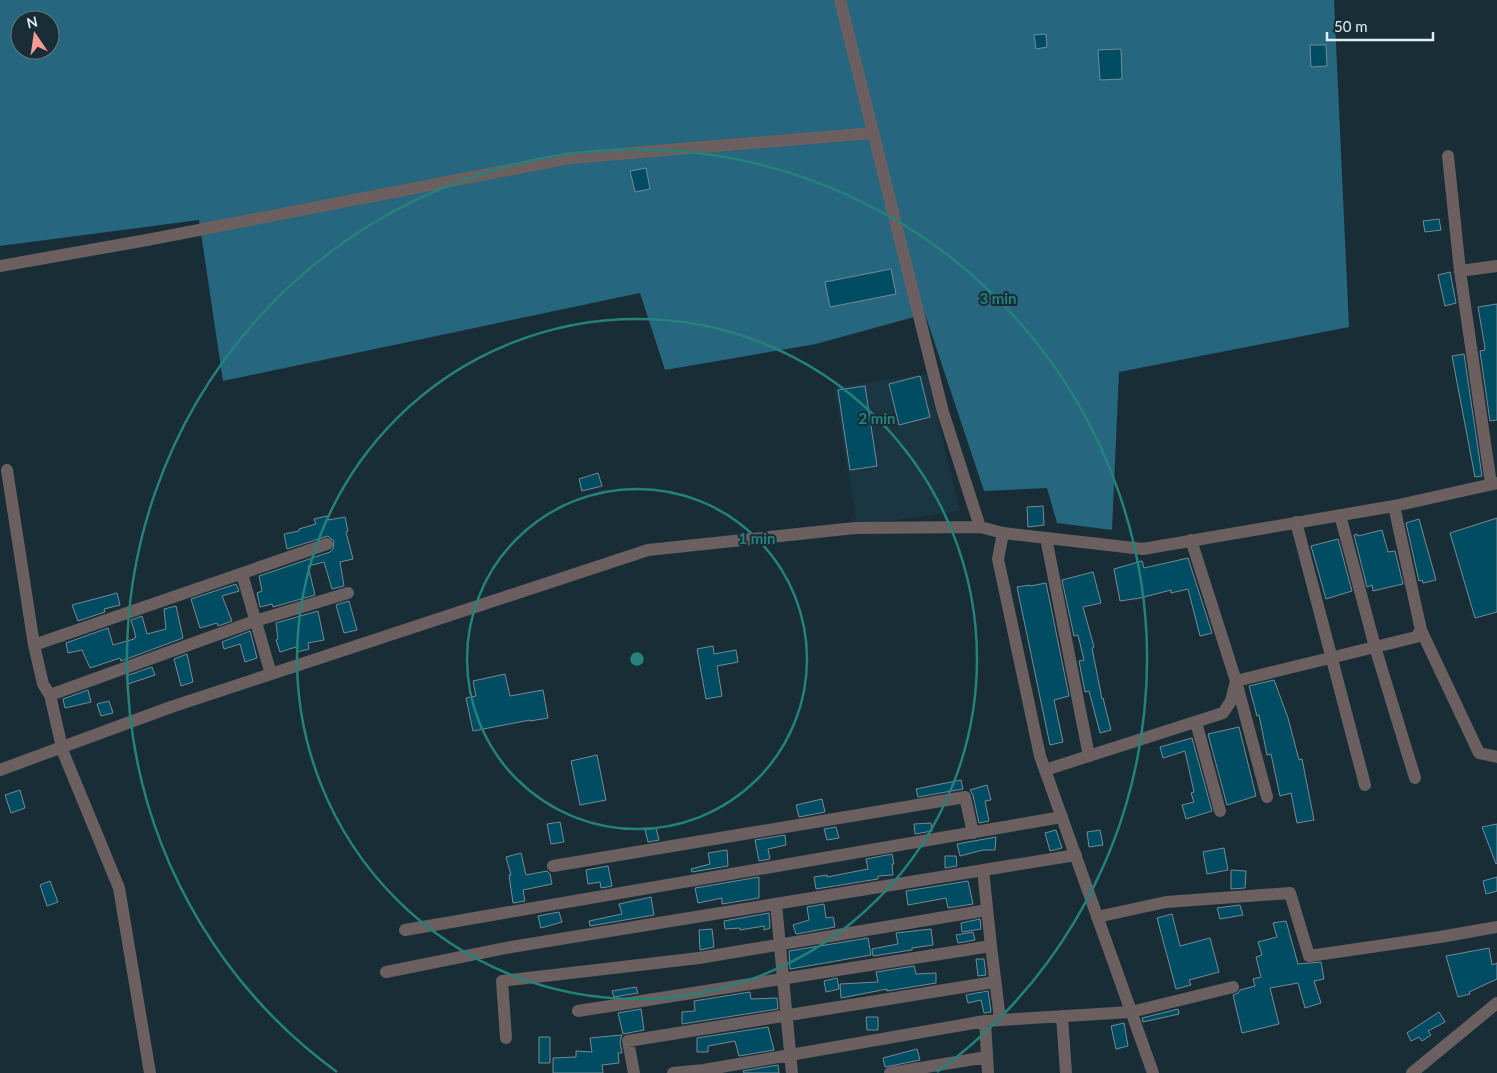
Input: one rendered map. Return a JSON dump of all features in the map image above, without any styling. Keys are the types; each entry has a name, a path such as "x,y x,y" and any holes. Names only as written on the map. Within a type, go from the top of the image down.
{"street":[{"path":"840,0 942,412 980,527"},
{"path":"0,266 147,240 570,158 873,133"},
{"path":"0,770 171,707 648,550 855,528 980,527 1003,533 1143,548 1394,506 1494,484 1460,271 1448,156"},
{"path":"1460,271 1497,266"},
{"path":"7,470 34,645 43,684 50,695 62,747 119,888 150,1073"},
{"path":"1394,506 1421,630 1479,752 1497,757"},
{"path":"1340,515 1375,647 1415,778"},
{"path":"1296,522 1365,785"},
{"path":"1003,533 998,559 1040,756 1153,1073"},
{"path":"1046,538 1089,756"},
{"path":"1191,540 1236,681 1267,797"},
{"path":"34,645 327,544"},
{"path":"242,574 271,674"},
{"path":"50,695 255,621 348,593"},
{"path":"1236,681 1416,637 1421,630"},
{"path":"1045,770 1223,713 1231,701 1236,681"},
{"path":"1196,722 1220,811"},
{"path":"553,866 965,797 972,833"},
{"path":"405,930 1062,817"},
{"path":"386,972 511,946 1076,855"},
{"path":"983,870 994,982 1000,1019"},
{"path":"1098,917 1166,902 1290,893 1309,956 1497,926"},
{"path":"776,904 792,1073"},
{"path":"506,1038 502,981 699,958 986,910"},
{"path":"578,1011 991,946"},
{"path":"634,1073 628,1041 994,982"},
{"path":"673,1073 704,1072 790,1054 1000,1019 1131,1012 1233,986"},
{"path":"1412,1073 1497,1003"},
{"path":"1062,1016 1066,1073"},
{"path":"985,1021 988,1073"},
{"path":"890,1073 987,1057"}],"shaded area":[{"path":"927,374 960,511 857,526 834,387"}],"water":[{"path":"0,0 1334,0 1349,327 1119,372 1112,530 1057,523 1047,488 984,491 925,314 816,344 665,370 640,293 223,381 199,220 0,246"}],"building":[{"path":"1046,34 1047,47 1036,49 1034,35"},
{"path":"1310,45 1326,45 1327,66 1311,67"},
{"path":"1121,49 1122,79 1100,80 1098,50"},
{"path":"646,168 650,189 635,192 630,171"},
{"path":"1439,219 1441,230 1425,232 1423,221"},
{"path":"891,269 896,294 830,307 825,282"},
{"path":"1450,272 1456,303 1445,306 1438,275"},
{"path":"1497,304 1497,420 1490,421 1480,351 1485,350 1485,348 1478,307"},
{"path":"1464,354 1482,476 1475,477 1452,356"},
{"path":"920,376 930,417 899,425 889,384"},
{"path":"865,386 877,466 850,470 838,390"},
{"path":"598,473 602,486 582,491 579,479"},
{"path":"1043,506 1044,525 1028,527 1027,507"},
{"path":"327,516 328,520 345,517 348,531 346,532 353,559 340,562 344,586 332,589 324,562 308,566 315,595 273,607 272,604 260,607 257,593 262,591 259,576 330,552 333,549 334,541 328,536 287,549 284,534 299,531 299,529 316,524 314,519"},
{"path":"1497,518 1497,612 1475,618 1450,533"},
{"path":"1419,519 1436,580 1423,583 1422,580 1419,581 1406,523"},
{"path":"1382,530 1388,552 1395,551 1403,584 1373,591 1372,585 1367,587 1354,535 1357,534 1358,536"},
{"path":"1338,539 1352,591 1326,599 1311,546"},
{"path":"1188,558 1212,633 1200,636 1188,589 1171,593 1171,590 1120,601 1114,569 1142,561 1144,568"},
{"path":"1093,572 1101,603 1083,607 1094,647 1092,648 1102,699 1111,730 1100,733 1089,691 1085,692 1079,661 1084,660 1078,635 1074,636 1062,580"},
{"path":"1046,583 1069,696 1054,700 1063,742 1050,745 1017,587"},
{"path":"236,584 239,591 222,596 232,621 218,626 217,623 200,628 191,599"},
{"path":"117,593 120,605 104,609 105,612 78,621 72,605"},
{"path":"349,601 357,630 344,633 336,605"},
{"path":"176,606 183,638 121,661 120,658 90,668 82,650 68,653 66,643 108,628 113,645 134,639 136,637 131,620 142,616 147,634 166,629 164,609"},
{"path":"318,611 324,640 308,643 309,649 297,652 296,647 280,652 276,640 278,639 276,623"},
{"path":"250,631 257,658 245,662 240,644 224,649 222,642"},
{"path":"713,646 714,654 736,650 738,662 717,666 722,696 706,699 697,649"},
{"path":"187,654 193,682 181,686 174,659"},
{"path":"152,667 155,675 128,684 126,676"},
{"path":"505,674 510,696 543,690 548,718 473,731 466,698 476,696 473,681"},
{"path":"1274,680 1288,718 1299,760 1302,759 1314,820 1297,823 1291,793 1280,796 1271,754 1267,755 1259,715 1257,716 1249,686"},
{"path":"88,690 91,702 65,708 63,699"},
{"path":"109,701 113,713 101,716 97,704"},
{"path":"1239,727 1256,796 1227,805 1208,734"},
{"path":"1192,738 1212,811 1186,819 1182,805 1194,802 1191,793 1194,792 1185,751 1163,758 1160,747"},
{"path":"597,755 606,800 580,805 571,761"},
{"path":"961,780 963,789 918,797 916,789"},
{"path":"987,785 991,800 985,801 989,821 979,823 973,795 970,790"},
{"path":"20,790 25,808 11,813 5,795"},
{"path":"822,799 825,812 799,817 796,805"},
{"path":"560,822 564,842 551,844 547,824"},
{"path":"931,823 932,831 915,834 914,824"},
{"path":"1497,824 1497,863 1496,864 1482,827"},
{"path":"836,827 839,838 827,840 824,829"},
{"path":"656,828 659,840 648,842 645,830"},
{"path":"1056,830 1062,848 1050,851 1045,833"},
{"path":"1100,830 1103,845 1089,847 1087,832"},
{"path":"785,835 786,845 768,849 770,859 759,861 755,840"},
{"path":"996,837 995,850 983,850 960,856 957,844"},
{"path":"1224,848 1228,870 1207,874 1203,852"},
{"path":"727,850 728,866 692,872 691,869 710,864 708,853"},
{"path":"521,853 526,875 547,871 550,874 552,884 523,890 525,901 513,903 509,875 511,875 506,857"},
{"path":"892,854 894,864 892,864 893,875 878,876 878,879 816,889 814,877 827,875 827,877 868,869 866,859"},
{"path":"945,856 956,856 957,866 945,868"},
{"path":"608,866 612,886 601,888 600,882 588,884 586,870"},
{"path":"1231,870 1246,871 1245,888 1231,889"},
{"path":"759,877 759,898 722,904 722,898 698,903 695,888"},
{"path":"1497,877 1497,891 1486,894 1483,881"},
{"path":"50,881 58,902 47,906 40,885"},
{"path":"968,881 973,904 948,908 946,898 908,905 906,891"},
{"path":"651,897 654,915 590,926 589,921 622,914 619,904"},
{"path":"824,904 826,918 833,917 835,927 796,934 793,925 809,920 807,907"},
{"path":"1240,905 1243,915 1220,919 1217,908"},
{"path":"559,912 562,922 541,928 538,916"},
{"path":"769,913 770,928 764,930 764,926 740,930 740,928 725,929 724,921"},
{"path":"1172,914 1180,946 1210,938 1219,972 1189,980 1191,985 1176,989 1157,918"},
{"path":"980,919 981,929 962,932 961,923"},
{"path":"1286,921 1298,964 1321,962 1324,979 1314,981 1321,1003 1305,1008 1298,983 1270,988 1279,1024 1242,1033 1233,995 1240,990 1255,986 1253,979 1261,977 1256,957 1262,955 1258,942 1277,937 1273,923"},
{"path":"712,929 714,947 700,950 699,930"},
{"path":"931,929 933,945 873,956 872,949 898,944 896,933"},
{"path":"973,932 975,940 958,943 956,935"},
{"path":"868,938 871,955 790,969 789,951"},
{"path":"1489,948 1492,965 1497,963 1497,979 1469,992 1470,994 1458,997 1446,956"},
{"path":"976,959 984,959 986,975 978,976"},
{"path":"914,966 916,974 936,973 936,983 887,991 887,989 841,998 840,984 878,982 876,972"},
{"path":"837,978 839,989 826,992 824,981"},
{"path":"636,987 638,993 614,997 612,991"},
{"path":"988,991 991,1012 984,1013 981,1000 968,1003 966,995"},
{"path":"750,992 751,999 777,998 778,1009 682,1024 682,1012 695,1011 694,1001"},
{"path":"641,1009 644,1030 623,1034 618,1013"},
{"path":"1178,1009 1179,1014 1143,1022 1142,1018"},
{"path":"1439,1012 1445,1022 1428,1031 1431,1035 1422,1041 1419,1037 1411,1041 1407,1033"},
{"path":"866,1017 878,1017 878,1030 867,1030"},
{"path":"1124,1023 1128,1046 1116,1049 1111,1026"},
{"path":"768,1027 774,1050 739,1056 735,1041 708,1046 708,1052 697,1052 697,1038"},
{"path":"622,1035 620,1042 622,1053 618,1053 619,1063 602,1065 603,1073 553,1073 553,1058 576,1057 576,1051 592,1052 590,1038"},
{"path":"539,1037 550,1037 550,1063 539,1063"},
{"path":"917,1049 920,1060 885,1067 883,1058"},
{"path":"778,1065 779,1073 744,1073 743,1071"}]}
